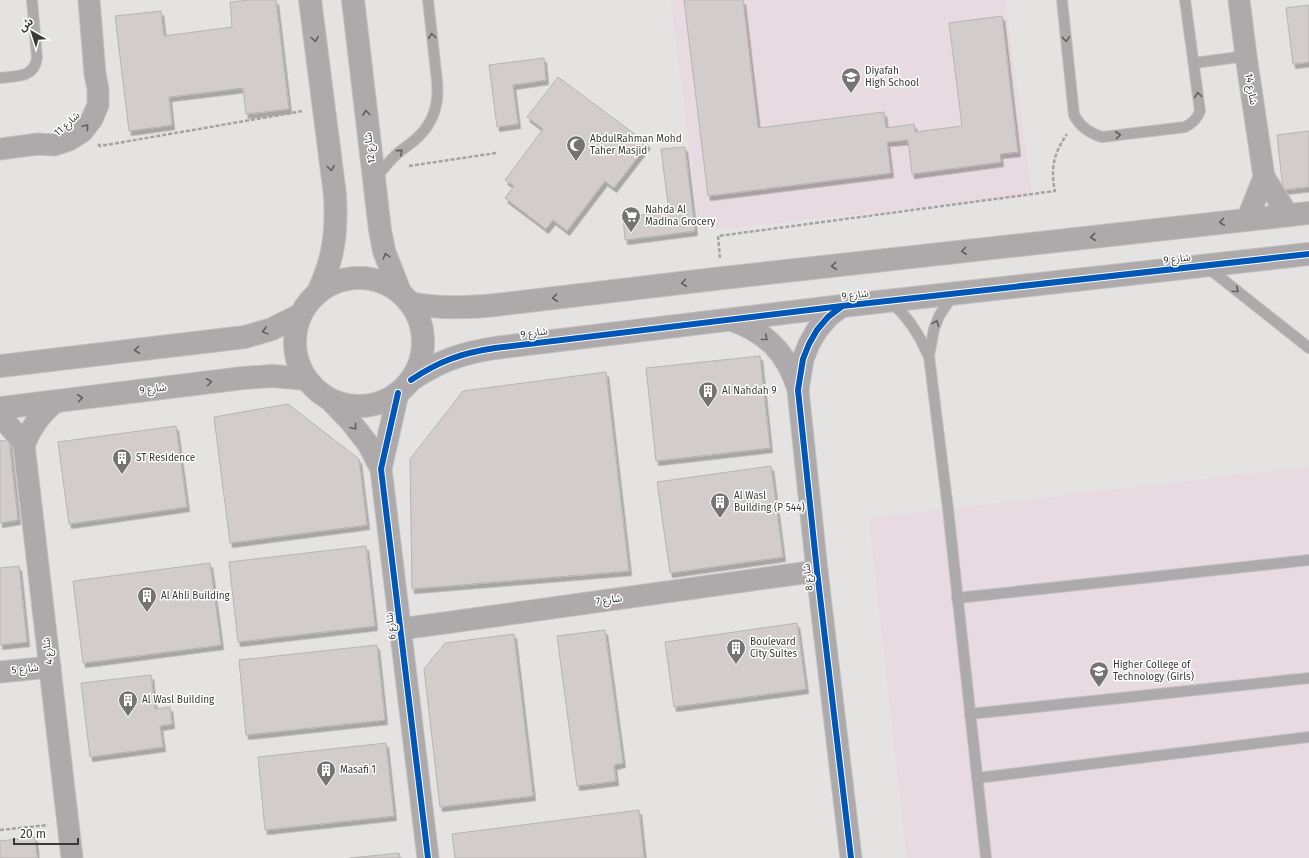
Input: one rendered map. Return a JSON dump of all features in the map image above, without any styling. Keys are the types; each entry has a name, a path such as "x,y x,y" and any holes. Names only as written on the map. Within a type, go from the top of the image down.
{"street":[{"name":"شارع 11","path":"0,149 38,144 54,145 69,140 82,132 92,119 98,105 98,89 94,74 88,0"},
{"path":"310,0 335,194 336,218 331,259 326,276 318,292 300,315 294,336 296,359 306,379 316,390 328,398 351,406 376,404 404,386 419,366 423,349 423,333 418,317 405,298 385,283 368,278 350,278 333,283 318,292"},
{"name":"شارع 12","path":"353,0 378,175 380,230 384,251 391,272 405,298"},
{"name":"شارع 14","path":"1239,0 1264,177 1247,220"},
{"name":"شارع 11","path":"38,144 55,136 82,110 91,93 94,74"},
{"name":"شارع 14","path":"1264,177 1299,214"},
{"path":"405,298 445,308 470,308 723,278 1299,214"},
{"name":"شارع 9","path":"404,386 426,370 443,361 477,350 842,306 1309,254"},
{"name":"شارع 8","path":"798,390 803,359 809,344 817,330 828,317 842,306"},
{"path":"0,366 245,337 272,329 300,315"},
{"name":"شارع 8","path":"731,320 747,326 762,335 774,346 785,359 793,374 798,390 817,571 851,858"},
{"name":"شارع 9","path":"0,408 243,378 273,376 306,379"},
{"name":"شارع 6","path":"381,469 404,386"},
{"name":"شارع 6","path":"328,398 350,421 368,444 381,469 428,858"},
{"path":"24,445 29,432 36,421 54,402"},
{"path":"0,416 24,445"},
{"name":"شارع 4","path":"24,445 72,858"},
{"name":"شارع 7","path":"401,628 817,571"},
{"name":"شارع 5","path":"0,672 50,667"}],"lane":[{"path":"0,78 26,74 34,68 37,58 32,0"},
{"path":"378,175 395,156 420,136 430,121 437,104 437,81 428,0"},
{"path":"1062,0 1074,115 1083,128 1092,134 1102,137 1185,127 1192,124 1197,118 1200,110 1185,0"},
{"path":"1194,63 1246,56"},
{"path":"1206,266 1309,348"},
{"path":"929,356 934,329 939,316 955,294"},
{"path":"890,301 913,324 929,356 948,509 986,858"},
{"path":"957,598 1309,560"},
{"path":"970,714 1309,678"},
{"path":"977,778 1309,737"}],"path":[{"path":"82,132 100,146 324,107"},
{"path":"723,278 718,236 1055,191 1052,179 1056,154 1061,142 1077,121"},
{"path":"378,175 496,153"},
{"path":"0,830 68,823"}],"shaded area":[{"name":"Diyafah High School","path":"671,0 1005,0 1032,196 700,231"},
{"name":"Higher College of Technology (Girls)","path":"1309,467 1309,858 907,858 869,518"}],"building":[{"path":"276,0 289,109 246,114 243,88 169,97 172,125 129,131 115,16 161,11 164,36 232,27 230,2"},
{"path":"684,0 743,0 758,128 884,112 886,128 914,124 915,132 962,126 949,23 1002,16 1018,152 1000,154 1001,162 912,174 908,140 887,142 891,173 708,196"},
{"path":"1309,5 1309,62 1293,64 1286,8"},
{"path":"544,58 546,80 513,85 518,124 497,127 489,65"},
{"name":"AbdulRahman Mohd Taher Masjid","path":"558,77 648,144 614,188 605,181 567,231 553,220 546,229 505,198 514,186 505,180 543,129 527,117"},
{"path":"1309,131 1309,187 1283,190 1277,135"},
{"path":"685,147 695,231 625,240 623,217 669,212 661,149"},
{"name":"Al Nahdah 9","path":"760,356 770,448 656,461 646,368"},
{"path":"606,372 629,571 412,589 410,459 463,391"},
{"path":"288,404 359,459 367,525 230,543 214,417"},
{"name":"ST Residence","path":"176,426 187,507 69,524 58,442"},
{"path":"9,440 18,520 0,523 0,441"},
{"name":"Al Wasl Building (P 544)","path":"771,466 783,557 670,573 657,482"},
{"path":"366,546 375,626 238,642 229,562"},
{"name":"Al Ahli Building","path":"210,563 221,645 83,663 73,581"},
{"path":"19,566 27,642 0,645 0,568"},
{"name":"Boulevard City Suites","path":"797,623 806,689 674,707 665,642"},
{"path":"605,630 623,763 614,765 616,781 577,786 557,636"},
{"path":"514,634 533,796 440,807 424,669 445,643"},
{"path":"377,645 385,720 246,735 239,660"},
{"name":"Al Wasl Building","path":"151,675 155,709 170,707 172,724 160,726 163,747 90,757 81,683"},
{"name":"Masafi 1","path":"386,743 394,816 265,830 258,757"},
{"path":"639,810 644,858 455,858 452,834"},
{"path":"35,837 37,858 0,858 0,841"},
{"path":"399,853 400,858 350,858"}],"cycle path":[{"path":"411,380 421,373 461,355 495,348 842,306 1309,254"},
{"path":"841,307 828,317 817,330 809,344 803,359 798,390 817,571 851,858"},
{"path":"398,393 381,469 428,858"}],"place":[{"name":"Diyafah High School","path":"851,94"},
{"name":"AbdulRahman Mohd Taher Masjid","path":"576,162"},
{"name":"Nahda Al Madina Grocery","path":"631,233"},
{"name":"Al Nahdah 9","path":"708,408"},
{"name":"ST Residence","path":"122,475"},
{"name":"Al Wasl Building (P 544)","path":"720,519"},
{"name":"Al Ahli Building","path":"147,613"},
{"name":"Boulevard City Suites","path":"736,665"},
{"name":"Higher College of Technology (Girls)","path":"1099,688"},
{"name":"Al Wasl Building","path":"128,717"},
{"name":"Masafi 1","path":"326,787"}]}
